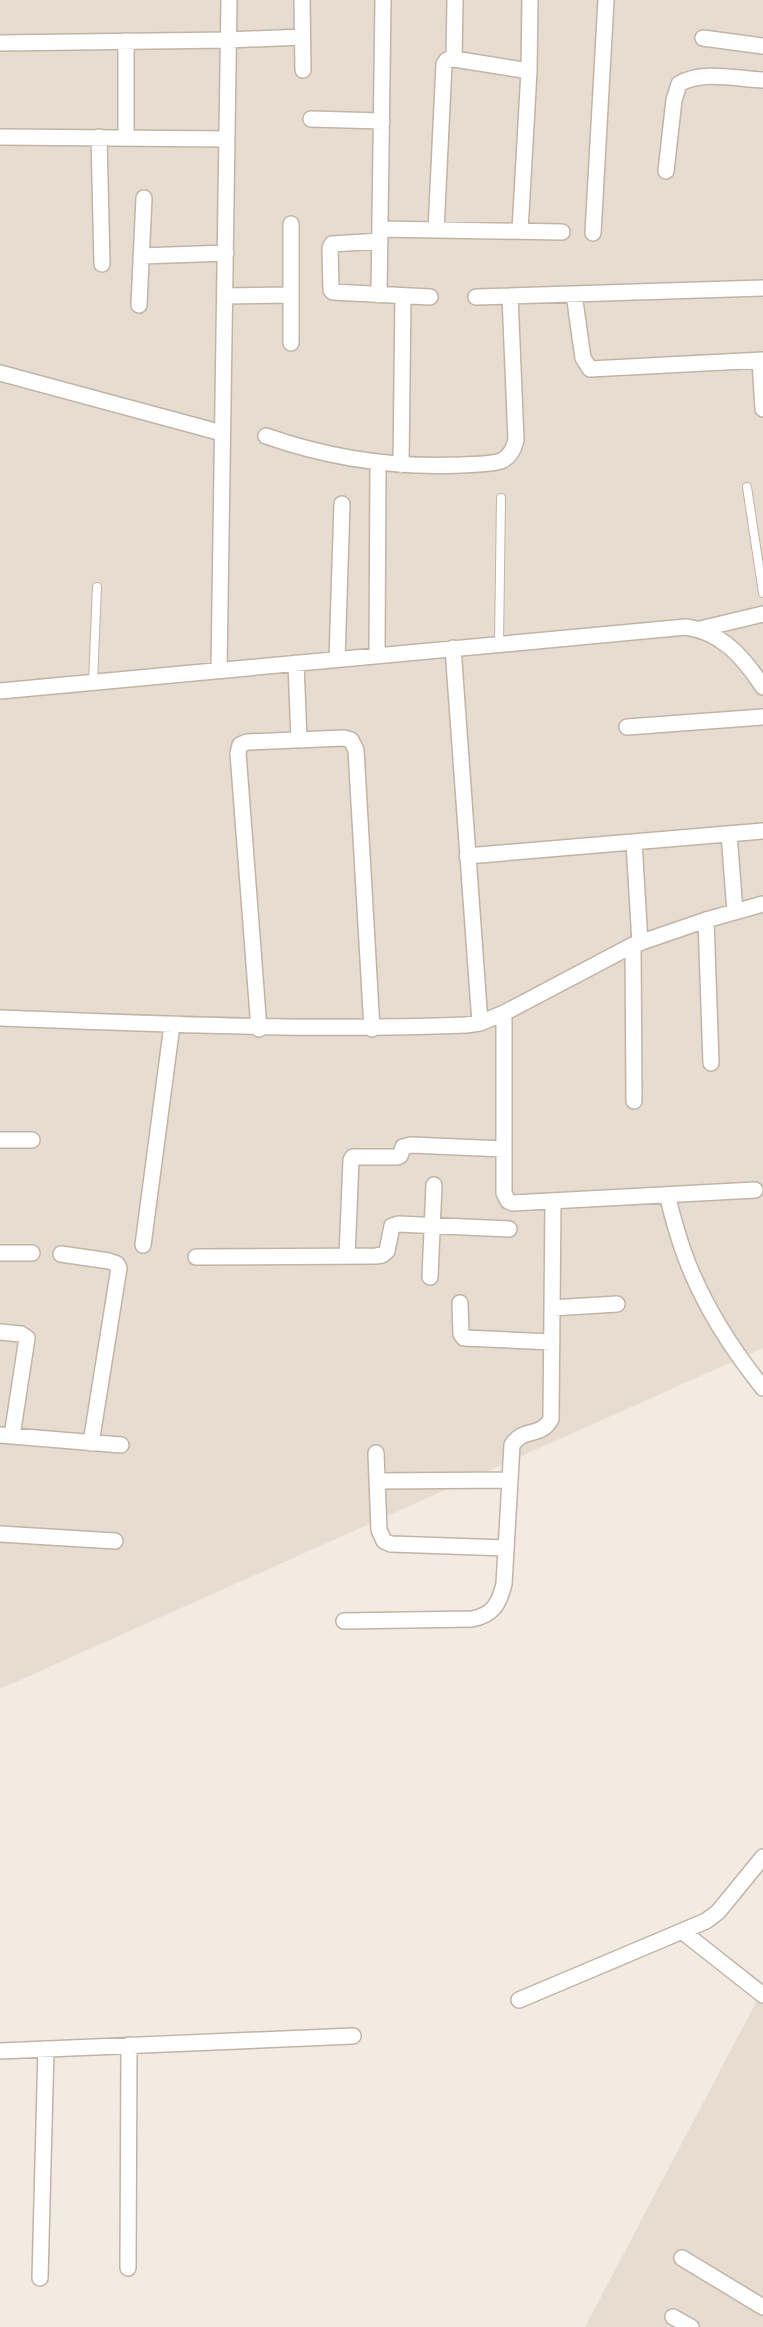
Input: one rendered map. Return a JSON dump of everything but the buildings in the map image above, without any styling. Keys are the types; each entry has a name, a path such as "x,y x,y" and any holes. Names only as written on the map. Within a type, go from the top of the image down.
{"street":[{"path":"219,670 229,0"},
{"path":"302,0 303,70"},
{"path":"379,295 383,0"},
{"path":"454,60 455,0"},
{"path":"520,231 529,71 530,0"},
{"path":"593,233 606,0"},
{"path":"0,43 302,37"},
{"path":"703,38 763,46"},
{"path":"126,41 126,137"},
{"path":"436,230 444,64 447,60 454,60 529,71"},
{"path":"666,171 674,100 679,84 687,79 702,77 763,80"},
{"path":"311,119 382,120"},
{"path":"0,137 227,139"},
{"path":"99,137 102,264"},
{"path":"140,305 144,198"},
{"path":"291,224 291,343"},
{"path":"430,297 333,292 331,290 330,248 334,243 380,235 436,230 562,232"},
{"path":"141,256 226,253"},
{"path":"476,297 763,288"},
{"path":"574,294 583,358 590,369 761,360 763,409"},
{"path":"225,296 291,295"},
{"path":"401,465 403,296"},
{"path":"266,436 321,453 378,463 401,465 501,461 514,449 516,440 510,296"},
{"path":"0,373 222,433"},
{"path":"377,655 378,463"},
{"path":"337,659 342,504"},
{"path":"700,629 763,614"},
{"path":"0,691 687,627 718,636 752,670 763,687"},
{"path":"453,648 480,1023"},
{"path":"296,663 299,740"},
{"path":"627,727 763,717"},
{"path":"259,1029 238,753 240,746 247,742 344,738 355,744 372,1029"},
{"path":"467,856 763,831"},
{"path":"729,834 735,912"},
{"path":"634,842 637,944 634,1101"},
{"path":"0,1018 259,1029 372,1029 480,1023 504,1013 637,944 706,920 763,904"},
{"path":"706,920 711,1063"},
{"path":"504,1013 505,1198 513,1203 755,1190"},
{"path":"143,1245 172,1025"},
{"path":"0,1140 32,1140"},
{"path":"347,1256 351,1160 353,1157 397,1157 400,1156 404,1147 411,1145 504,1149"},
{"path":"430,1277 434,1185"},
{"path":"667,1195 684,1252 707,1306 738,1357 763,1388"},
{"path":"344,1621 483,1617 500,1601 504,1584 512,1445 516,1438 523,1434 539,1431 547,1426 551,1419 553,1201"},
{"path":"196,1257 382,1255 387,1251 392,1226 398,1224 509,1229"},
{"path":"0,1253 32,1253"},
{"path":"61,1254 109,1261 117,1264 119,1268 91,1443"},
{"path":"460,1303 461,1334 464,1338 552,1342"},
{"path":"552,1308 617,1304"},
{"path":"0,1332 21,1334 27,1338 6,1436 121,1445"},
{"path":"376,1453 379,1530 384,1541 391,1544 506,1548"},
{"path":"377,1481 510,1480"},
{"path":"0,1534 115,1541"},
{"path":"519,2000 706,1921 718,1912 763,1857"},
{"path":"683,1932 763,1995"},
{"path":"0,2051 353,2036"},
{"path":"128,2268 129,2045"},
{"path":"40,2278 46,2049"},
{"path":"682,2258 763,2307"},
{"path":"673,2317 691,2327"}],"lane":[{"path":"747,487 763,593"},
{"path":"500,644 501,498"},
{"path":"93,682 97,586"}],"shaded area":[{"path":"0,0 763,0 763,1348 0,1689"},
{"path":"763,1989 763,2327 585,2327"}]}
